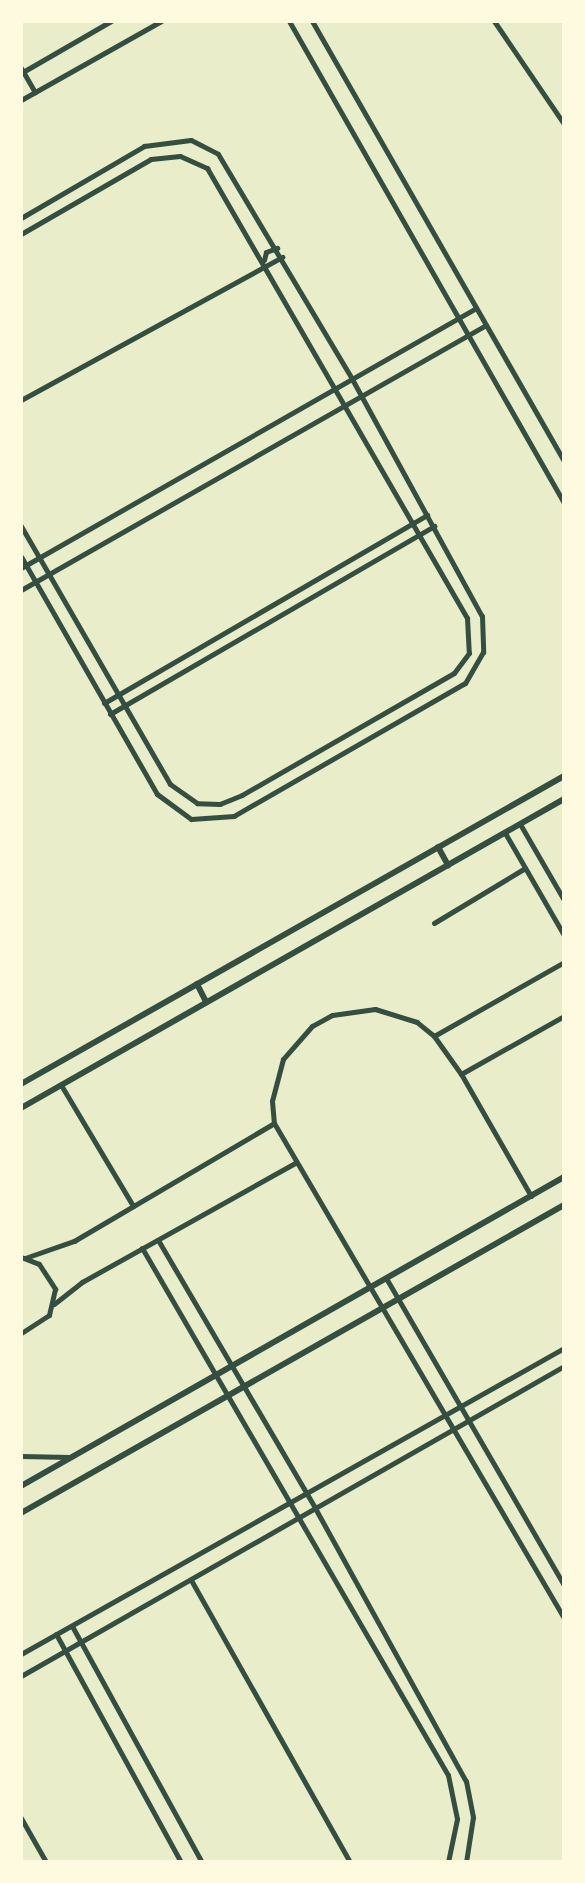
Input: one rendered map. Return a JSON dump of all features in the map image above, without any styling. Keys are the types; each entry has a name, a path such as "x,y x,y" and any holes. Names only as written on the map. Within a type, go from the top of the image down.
{"street":[{"path":"35,92 22,70 111,21"},
{"path":"21,100 161,21"},
{"path":"289,21 564,503"},
{"path":"312,21 564,461"},
{"path":"494,21 564,124"},
{"path":"21,218 144,145 191,140 206,145 229,166 362,396 482,616 483,652 465,683 234,816 205,821 184,817 166,805 110,714 35,582 23,567 21,557"},
{"path":"21,234 151,159 165,156 194,160 217,179 467,618 471,641 454,673 232,801 209,805 177,793 21,526"},
{"path":"83,181 91,194"},
{"path":"264,263 266,252 276,248"},
{"path":"21,400 264,263 276,263 282,257"},
{"path":"23,567 476,308"},
{"path":"21,590 486,325"},
{"path":"104,703 427,515"},
{"path":"110,714 434,526"},
{"path":"307,584 313,595"},
{"path":"386,712 393,724"},
{"path":"21,1084 564,776"},
{"path":"21,1108 564,799"},
{"path":"520,824 564,900"},
{"path":"505,833 564,935"},
{"path":"438,847 448,865"},
{"path":"433,923 525,868"},
{"path":"435,1036 564,962"},
{"path":"197,984 206,1002"},
{"path":"531,1196 461,1074 435,1036 417,1022 375,1009 353,1009 322,1021 296,1041 284,1059 272,1101 274,1123 295,1163 564,1618"},
{"path":"461,1074 564,1016"},
{"path":"61,1085 133,1206"},
{"path":"23,1257 61,1247 274,1123"},
{"path":"21,1333 41,1324 54,1304 82,1282 295,1163"},
{"path":"21,1486 564,1177"},
{"path":"21,1513 564,1205"},
{"path":"158,1240 315,1508 466,1781 473,1817 466,1862"},
{"path":"142,1248 448,1775 457,1819 448,1862"},
{"path":"23,1257 49,1275 54,1304"},
{"path":"386,1278 564,1585"},
{"path":"21,1654 564,1348"},
{"path":"21,1676 564,1366"},
{"path":"21,1456 74,1457"},
{"path":"191,1580 350,1862"},
{"path":"72,1626 202,1862"},
{"path":"57,1634 181,1862"},
{"path":"21,1818 46,1862"}]}
